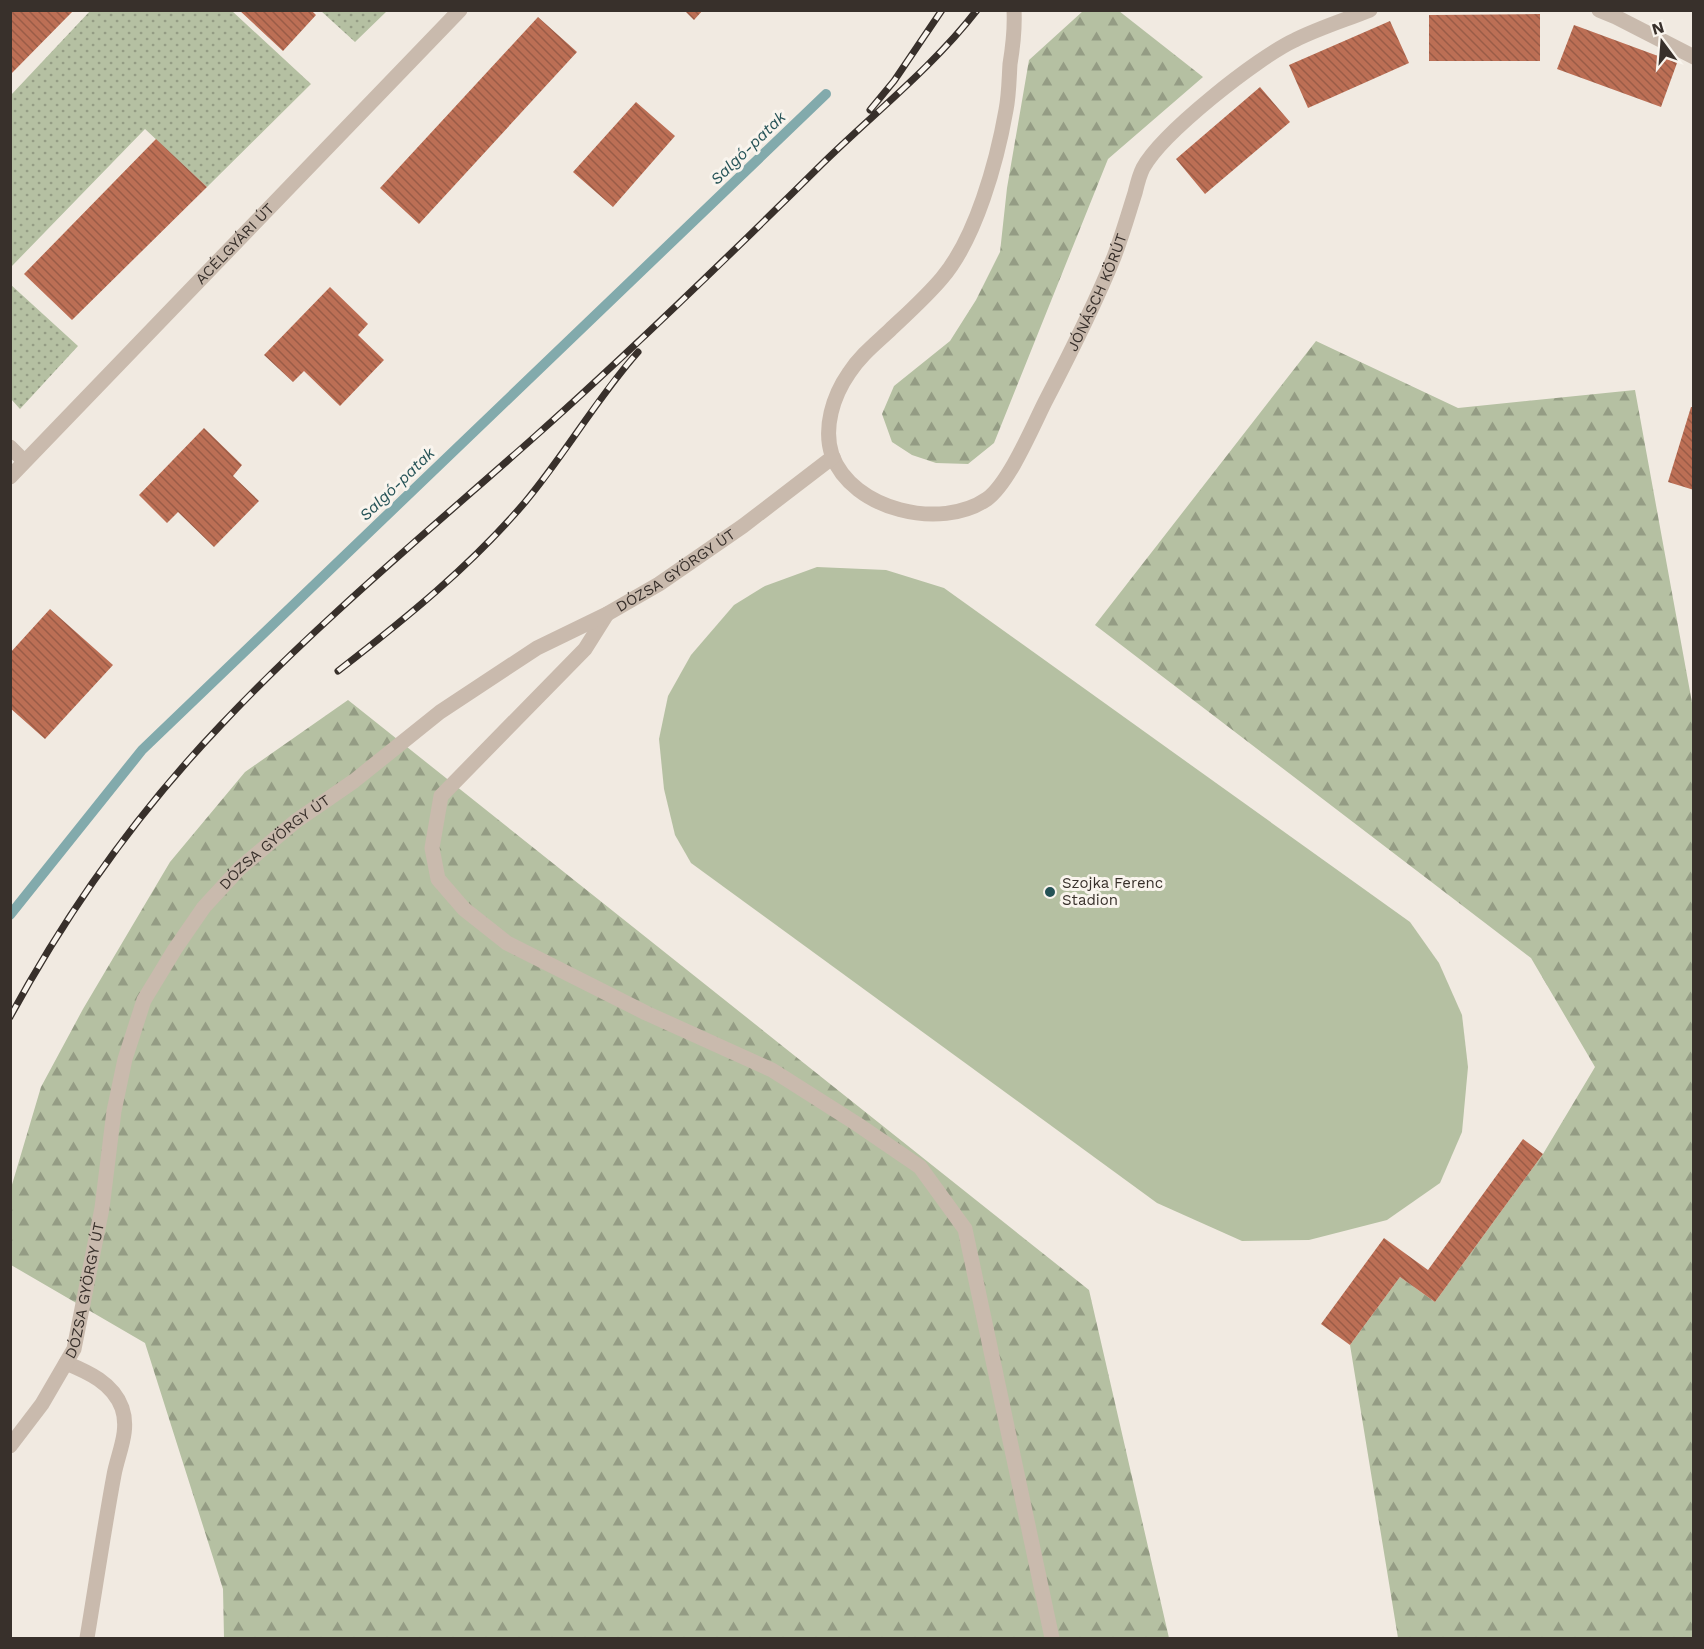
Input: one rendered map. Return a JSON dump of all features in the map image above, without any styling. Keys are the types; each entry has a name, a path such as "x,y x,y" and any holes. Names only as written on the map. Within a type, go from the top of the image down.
{"street":[{"name":"ACÉLGYÁRI ÚT","path":"10,477 460,10"},
{"path":"833,457 830,446 830,418 839,390 849,373 867,350 943,277 960,252 974,221 992,173 1006,109 1014,41 1014,10"},
{"name":"JÓNÁSCH KÖRÚT","path":"833,457 847,479 867,494 891,507 912,513 951,514 986,500 998,490 1023,446 1097,299 1115,253 1142,170 1153,154 1169,136 1212,99 1271,53 1295,40 1370,10"},
{"path":"1599,10 1694,57"},
{"path":"10,447 24,461"},
{"name":"DÓZSA GYÖRGY ÚT","path":"10,1446 42,1404 74,1349 102,1208 114,1111 125,1059 144,1000 204,908 240,868 296,821 354,782 440,712 537,648 607,614 659,584 743,526 833,457"},
{"path":"607,614 585,649 441,796 432,848 438,879 464,909 507,943 646,1013 772,1070 920,1167 965,1229 1052,1638"},
{"path":"66,1363 93,1374 111,1390 122,1407 126,1428 114,1473 87,1638"}],"green space":[{"path":"90,11 232,11 311,84 207,187 145,129 11,267 11,95"},
{"path":"321,11 387,11 355,42"},
{"path":"1083,11 1119,11 1203,77 1108,159 994,443 968,464 936,463 912,455 892,442 882,414 894,386 950,341 976,300 1000,252 1007,188 1029,60"},
{"path":"10,284 78,346 20,409 11,399"},
{"path":"1316,341 1458,408 1635,390 1693,708 1693,1638 1398,1638 1350,1345 1400,1277 1435,1302 1543,1154 1595,1067 1531,958 1095,625"},
{"name":"Szojka Ferenc Stadion","path":"817,567 886,570 944,588 1410,922 1439,963 1462,1015 1468,1067 1462,1132 1440,1183 1387,1220 1309,1240 1242,1241 1157,1203 691,863 675,835 664,789 659,739 668,696 691,655 734,605 765,586"},
{"path":"348,700 1089,1290 1169,1638 224,1638 223,1589 145,1343 11,1265 11,1188 41,1087 83,1009 170,862 245,772"}],"building":[{"path":"10,10 74,10 10,75"},
{"path":"239,10 311,10 316,15 283,51"},
{"path":"684,10 703,10 694,20"},
{"path":"1540,14 1540,61 1429,61 1429,15"},
{"path":"538,17 577,52 419,224 380,188"},
{"path":"1390,21 1409,63 1308,108 1289,65"},
{"path":"1574,25 1677,63 1661,107 1557,69"},
{"path":"1260,87 1290,122 1205,194 1176,159"},
{"path":"636,102 675,136 613,207 573,172"},
{"path":"156,139 207,187 72,320 24,274"},
{"path":"330,287 368,324 358,335 384,360 340,406 304,371 293,382 264,355"},
{"path":"1691,407 1694,407 1694,490 1668,482"},
{"path":"204,428 242,465 233,476 259,501 214,547 178,512 167,523 139,495"},
{"path":"50,609 113,665 45,739 10,708 10,653"},
{"path":"1523,1139 1543,1154 1435,1302 1400,1277 1350,1345 1321,1324 1384,1238 1428,1270"}],"waterway":[{"name":"Salgó-patak","path":"10,915 142,750 826,94"}],"railway":[{"path":"870,110 894,81 942,10"},
{"path":"10,1017 55,939 105,865 160,793 220,726 294,651 531,440 715,269 842,145 922,71 977,10"},
{"path":"338,671 436,591 505,525 541,483 609,388 638,352"}],"place":[{"name":"Szojka Ferenc Stadion","path":"1050,892"}]}
